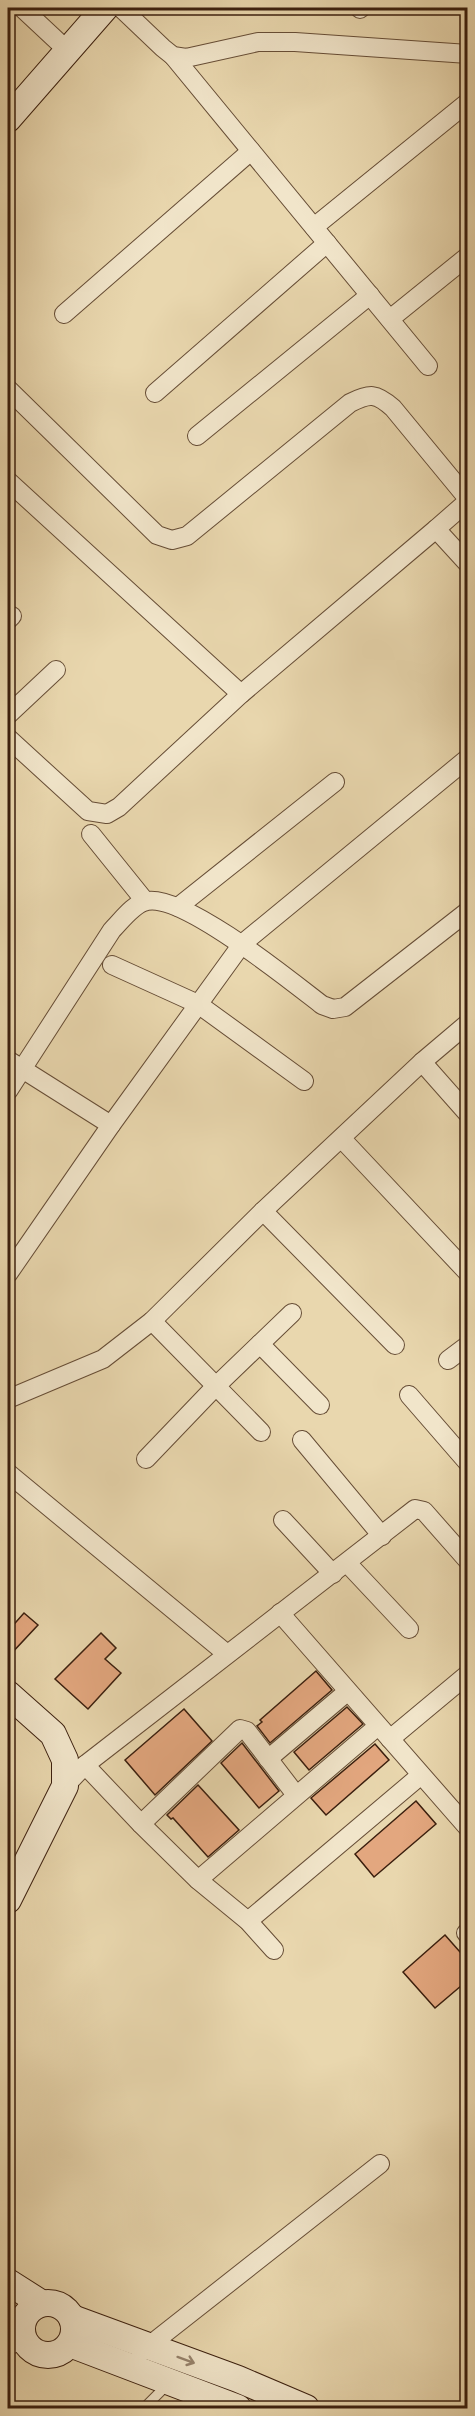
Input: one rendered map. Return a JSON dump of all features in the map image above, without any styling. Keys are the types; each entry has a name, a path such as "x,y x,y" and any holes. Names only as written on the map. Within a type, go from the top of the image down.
{"main road":[{"path":"8,119 105,8"},
{"path":"8,1694 53,1734 65,1760 64,1786 8,1900"},
{"path":"8,1874 42,1803 51,1778 50,1756 39,1720"},
{"path":"8,2282 41,2303 59,2305 72,2318 238,2379 306,2409"},
{"path":"41,2303 26,2313 15,2333 31,2350 48,2356 56,2355 70,2344 74,2336 72,2318"},
{"path":"70,2344 230,2407"}],"street":[{"path":"22,8 68,51"},
{"path":"120,8 173,56 428,366"},
{"path":"173,56 186,58 258,42 295,42 468,54"},
{"path":"314,227 468,102"},
{"path":"64,314 251,151"},
{"path":"155,393 327,243"},
{"path":"390,319 468,256"},
{"path":"197,436 370,294"},
{"path":"8,389 157,535 172,540 187,536 350,403 366,395 381,397 393,408 468,500 241,694 119,807 107,814 88,811 9,744"},
{"path":"8,481 241,694"},
{"path":"436,529 468,564"},
{"path":"8,715 56,670"},
{"path":"8,1274 111,1125 242,944 468,758"},
{"path":"178,908 335,782"},
{"path":"91,834 145,901"},
{"path":"8,1090 15,1065 112,930 145,901 160,901 178,908 242,944 322,1005 333,1009 345,1007 468,911"},
{"path":"112,965 198,1004 304,1081"},
{"path":"8,1399 103,1359 152,1321 263,1210 342,1139 422,1062 468,1023"},
{"path":"422,1062 468,1114"},
{"path":"15,1065 111,1125"},
{"path":"342,1139 468,1273"},
{"path":"263,1210 395,1345"},
{"path":"146,1459 292,1313"},
{"path":"152,1321 261,1432"},
{"path":"260,1344 320,1405"},
{"path":"448,1360 468,1345"},
{"path":"409,1395 468,1463"},
{"path":"302,1440 382,1536"},
{"path":"8,1473 227,1654"},
{"path":"64,1786 85,1765 280,1613 341,1569 415,1509 424,1511 468,1561"},
{"path":"284,1520 409,1629"},
{"path":"280,1613 421,1775 466,1823"},
{"path":"198,1880 296,1795 468,1674"},
{"path":"268,1759 348,1692"},
{"path":"141,1824 240,1729 247,1731 296,1795"},
{"path":"85,1765 198,1880 248,1921 274,1950"},
{"path":"248,1921 421,1775"},
{"path":"127,2365 148,2346 380,2164"}],"lane":[{"path":"144,2409 171,2382"}],"building":[{"path":"24,1613 38,1625 8,1657 8,1631"},
{"path":"101,1633 116,1648 105,1659 121,1673 88,1709 55,1679"},
{"path":"316,1671 332,1690 270,1743 257,1726 262,1722 260,1720"},
{"path":"347,1707 363,1724 309,1770 294,1752"},
{"path":"184,1709 212,1741 155,1795 125,1760"},
{"path":"242,1743 279,1791 259,1808 221,1763"},
{"path":"375,1744 389,1760 326,1815 311,1798"},
{"path":"198,1785 239,1830 208,1857 173,1818 167,1815"},
{"path":"416,1801 436,1824 374,1877 355,1854"},
{"path":"445,1935 468,1961 468,1980 435,2008 403,1972"}]}
